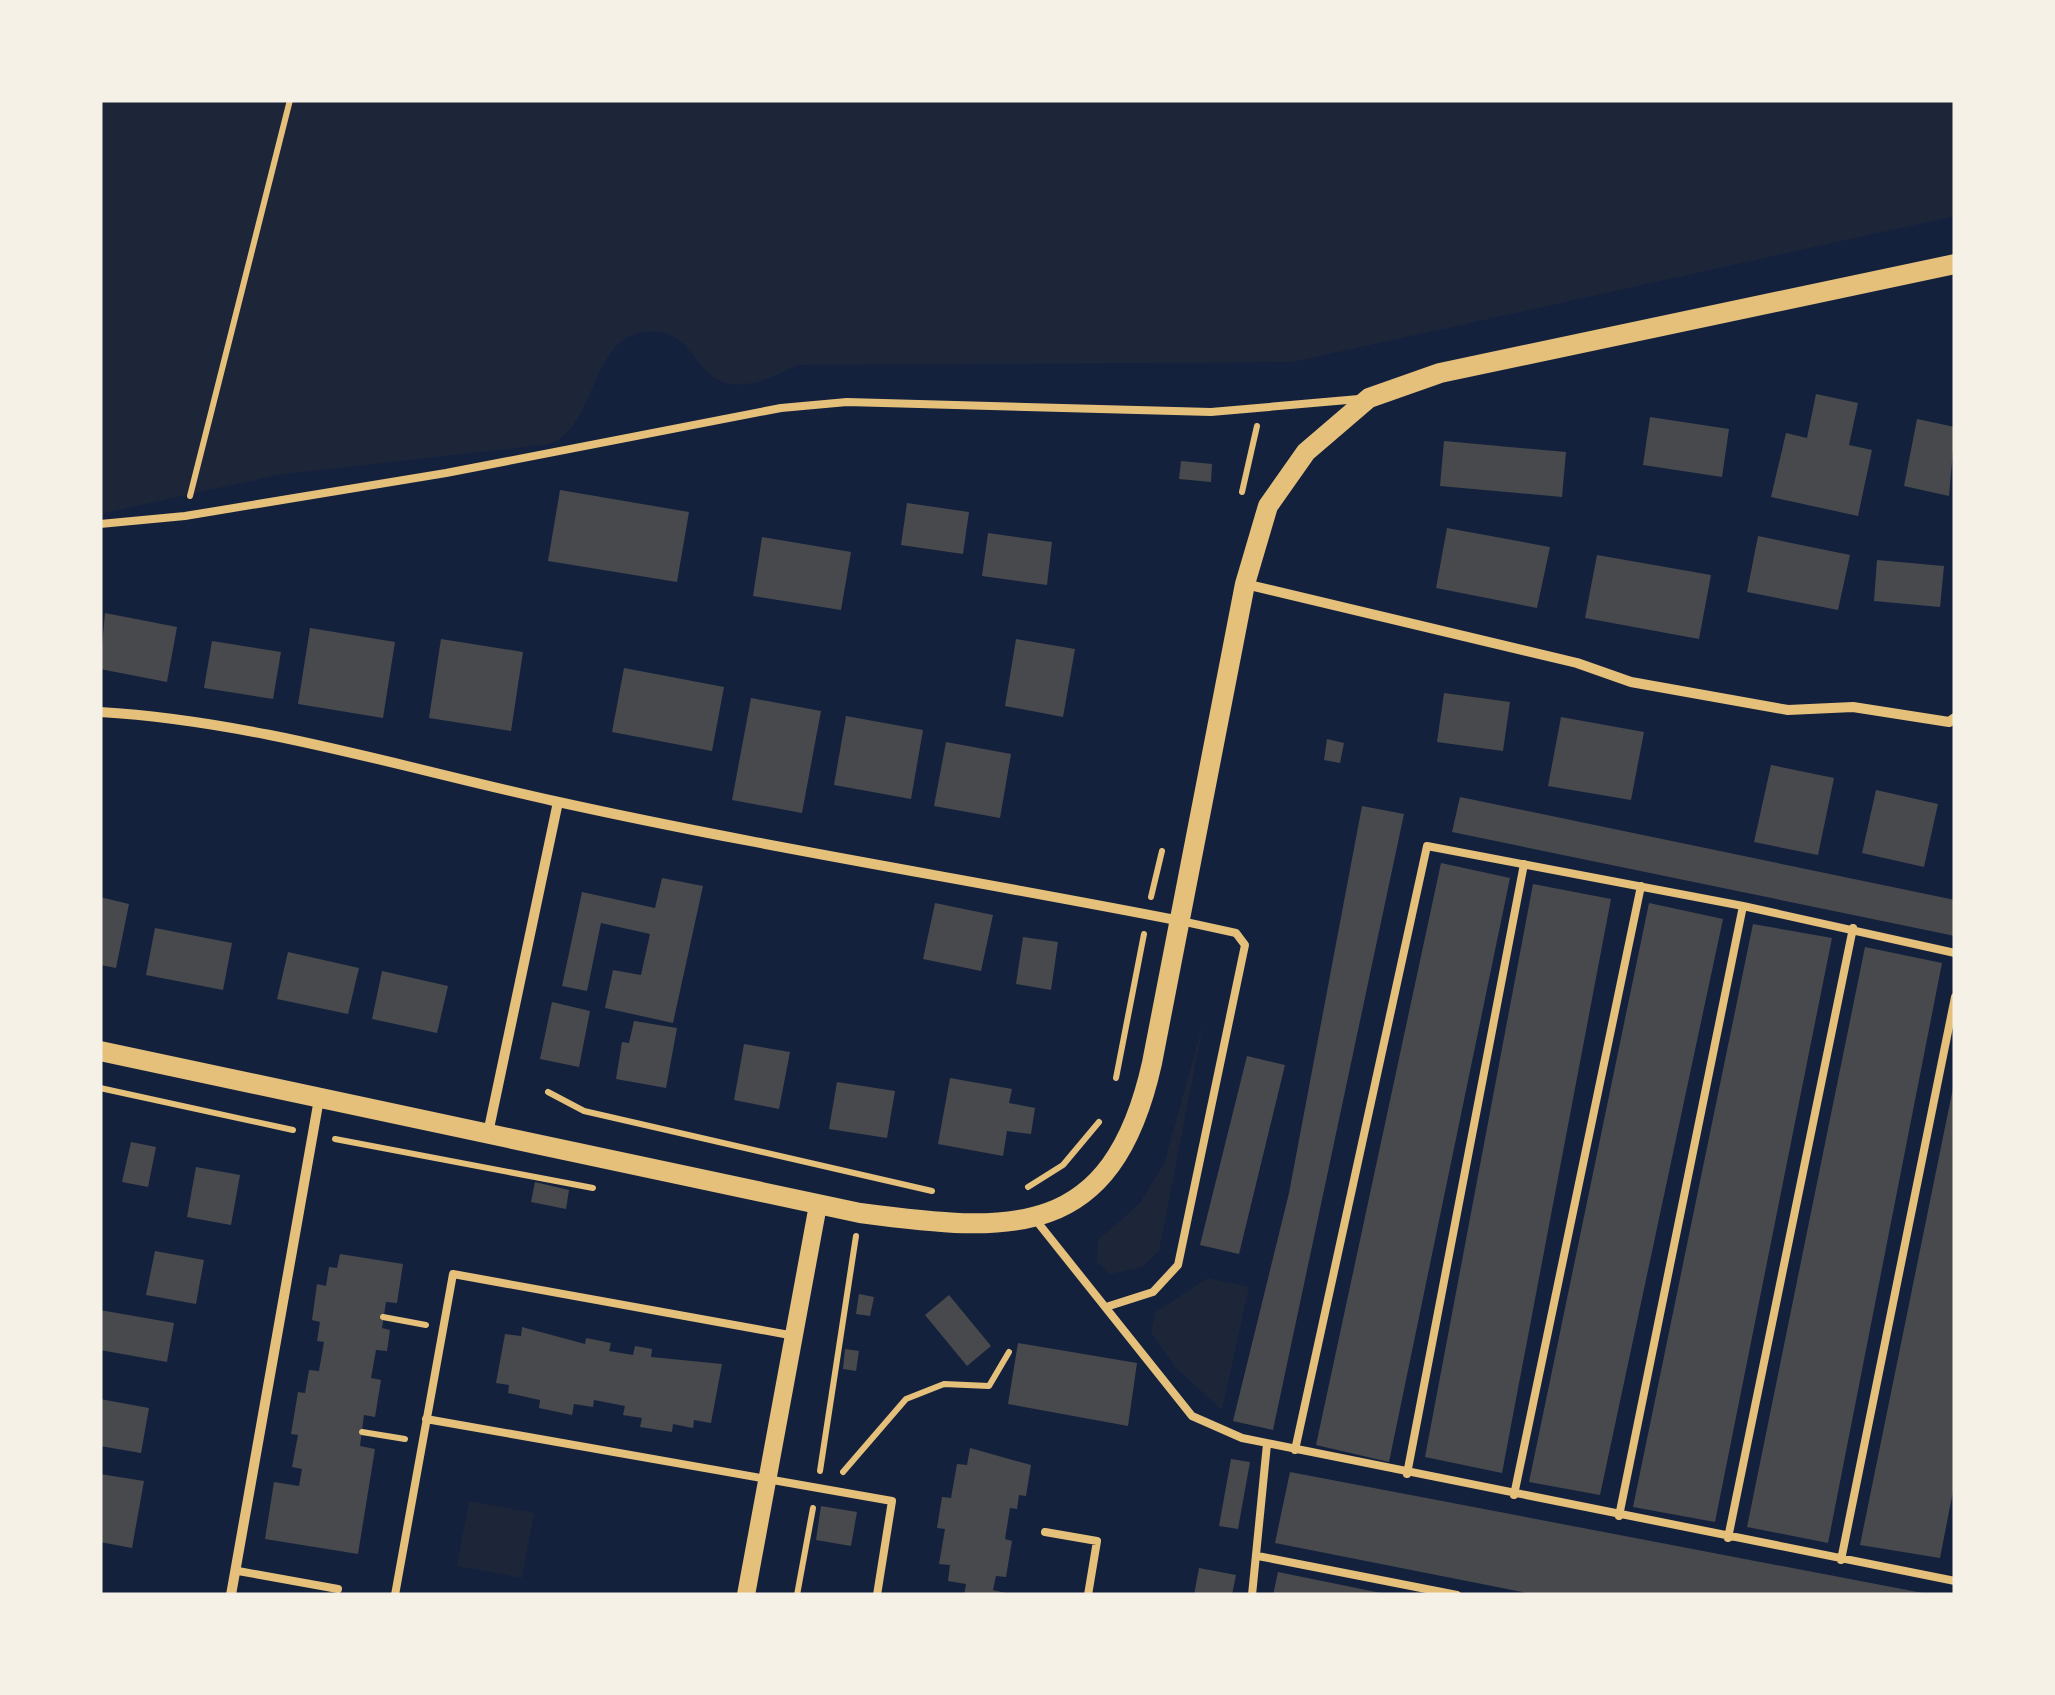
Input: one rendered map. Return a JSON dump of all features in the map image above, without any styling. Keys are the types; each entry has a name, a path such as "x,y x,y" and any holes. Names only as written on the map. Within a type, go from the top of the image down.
{"main road":[{"path":"100,1051 860,1213 948,1225 998,1226 1035,1219 1075,1199 1109,1164 1137,1118 1181,921 1245,584 1268,506 1306,452 1369,398 1440,373 1955,264"}],"street":[{"path":"1245,584 1577,663 1631,682 1788,710 1854,707 1953,721"},
{"path":"100,712 158,715 271,736 558,802 1181,921"},
{"path":"488,1133 558,802"},
{"path":"231,1595 318,1098"},
{"path":"746,1595 818,1205"}],"lane":[{"path":"100,524 184,516 596,446 781,408 847,402 1260,410 1369,398"},
{"path":"1296,1450 1427,846 1853,928 1955,953"},
{"path":"1408,1474 1524,864"},
{"path":"1514,1495 1642,886"},
{"path":"1619,1516 1743,906"},
{"path":"1106,1307 1153,1292 1178,1264 1245,945 1236,933 1181,921"},
{"path":"1728,1538 1853,928"},
{"path":"1841,1560 1955,998"},
{"path":"1035,1219 1192,1416 1268,1444 1955,1580"},
{"path":"394,1595 453,1274 795,1336"},
{"path":"426,1418 892,1501 877,1595"},
{"path":"1252,1595 1268,1444"},
{"path":"1045,1532 1097,1542 1088,1595"},
{"path":"1258,1556 1457,1595"},
{"path":"238,1572 338,1588"}],"path":[{"path":"184,516 290,100"},
{"path":"1238,507 1260,410"},
{"path":"1112,1094 1165,837"},
{"path":"100,1088 313,1135 607,1190"},
{"path":"548,1092 584,1111 934,1191"},
{"path":"1011,1191 1030,1186 1063,1165 1086,1141 1106,1107"},
{"path":"797,1595 860,1213"},
{"path":"384,1317 442,1328"},
{"path":"817,1489 850,1468 884,1420 906,1399 944,1384 988,1386 1008,1352"},
{"path":"362,1432 422,1442"}],"shaded area":[{"path":"100,100 1955,100 1955,216 1293,362 797,365 761,381 735,384 717,379 681,342 666,334 645,332 627,338 613,350 576,421 565,435 549,444 277,475 100,514"},
{"path":"1204,1020 1159,1251 1142,1267 1110,1274 1097,1262 1098,1240 1139,1204 1164,1164"},
{"path":"1208,1278 1249,1287 1222,1410 1175,1367 1151,1332 1156,1312"},
{"path":"469,1501 534,1513 522,1578 457,1566"}],"building":[{"path":"1816,394 1858,403 1849,445 1872,450 1858,516 1771,497 1786,433 1807,438"},
{"path":"1650,417 1729,429 1722,477 1643,465"},
{"path":"1917,419 1955,427 1949,496 1904,486"},
{"path":"1444,441 1566,452 1562,497 1440,486"},
{"path":"1181,461 1212,464 1211,482 1179,479"},
{"path":"560,490 689,512 677,582 548,561"},
{"path":"907,503 969,512 963,554 901,545"},
{"path":"1447,528 1550,547 1537,608 1436,588"},
{"path":"988,533 1052,542 1047,585 982,576"},
{"path":"1758,536 1850,555 1838,610 1747,592"},
{"path":"762,537 851,552 841,610 753,596"},
{"path":"1597,555 1711,575 1699,639 1585,618"},
{"path":"1877,560 1944,566 1940,607 1874,601"},
{"path":"105,613 177,627 167,682 100,669"},
{"path":"310,628 395,642 383,718 298,704"},
{"path":"441,639 523,652 511,731 429,718"},
{"path":"1016,639 1075,649 1063,717 1005,706"},
{"path":"212,641 281,652 273,699 204,688"},
{"path":"624,668 724,687 712,751 612,732"},
{"path":"1444,693 1510,702 1503,751 1437,742"},
{"path":"751,698 821,711 802,813 732,800"},
{"path":"846,716 923,730 911,799 834,785"},
{"path":"1561,717 1644,732 1631,800 1548,786"},
{"path":"1327,739 1344,743 1340,763 1324,760"},
{"path":"946,742 1011,754 1000,818 934,806"},
{"path":"1771,765 1834,778 1818,855 1754,842"},
{"path":"1876,790 1938,804 1924,867 1862,853"},
{"path":"1460,797 1955,900 1955,936 1452,832"},
{"path":"1362,806 1404,814 1273,1430 1233,1421 1289,1193"},
{"path":"1441,863 1510,878 1389,1462 1316,1445"},
{"path":"662,878 703,886 673,1023 605,1008 613,970 641,975 650,934 601,923 587,991 562,986 582,892 655,908"},
{"path":"1533,884 1611,899 1502,1473 1425,1457"},
{"path":"100,897 129,904 116,968 100,965"},
{"path":"935,903 993,915 981,971 923,959"},
{"path":"1649,903 1723,919 1600,1495 1529,1482"},
{"path":"1753,924 1832,938 1715,1522 1633,1507"},
{"path":"155,928 232,943 223,990 146,975"},
{"path":"1023,937 1058,942 1051,990 1016,984"},
{"path":"1865,947 1942,963 1828,1543 1747,1527"},
{"path":"288,952 359,968 348,1014 277,999"},
{"path":"382,971 448,986 437,1033 372,1019"},
{"path":"552,1002 590,1011 579,1067 540,1059"},
{"path":"634,1021 677,1028 666,1088 616,1079 622,1042 629,1043"},
{"path":"744,1044 790,1052 779,1109 734,1100"},
{"path":"1247,1056 1285,1065 1239,1254 1200,1245"},
{"path":"950,1078 1012,1089 1009,1103 1035,1108 1031,1134 1007,1131 1003,1156 938,1144"},
{"path":"837,1082 895,1091 887,1138 829,1129"},
{"path":"1953,1088 1955,1481 1940,1558 1860,1545"},
{"path":"131,1142 156,1147 148,1187 122,1182"},
{"path":"196,1167 240,1175 231,1225 187,1217"},
{"path":"535,1182 569,1190 566,1209 531,1202"},
{"path":"155,1251 204,1260 196,1304 146,1295"},
{"path":"340,1254 403,1264 397,1303 386,1302 382,1328 390,1330 387,1351 376,1350 371,1378 381,1380 375,1417 364,1415 360,1446 375,1449 358,1554 265,1539 274,1482 299,1486 302,1469 292,1467 298,1435 291,1434 298,1392 305,1393 309,1370 319,1371 324,1342 317,1341 320,1322 312,1320 317,1284 326,1286 329,1267 337,1268"},
{"path":"859,1294 874,1297 870,1316 856,1314"},
{"path":"949,1295 991,1346 967,1366 925,1315"},
{"path":"100,1310 174,1323 167,1362 100,1350"},
{"path":"522,1327 585,1344 586,1338 611,1343 609,1351 633,1355 635,1346 652,1349 651,1357 722,1364 711,1423 694,1420 693,1428 673,1424 672,1432 640,1427 642,1418 623,1415 625,1406 594,1400 593,1407 574,1404 572,1415 539,1408 540,1400 508,1393 509,1385 496,1383 505,1334 521,1336"},
{"path":"1018,1343 1137,1363 1128,1426 1008,1404"},
{"path":"845,1349 859,1351 856,1371 843,1369"},
{"path":"100,1399 149,1408 141,1453 100,1446"},
{"path":"970,1448 1031,1465 1026,1496 1019,1495 1017,1509 1010,1508 1005,1539 1012,1541 1006,1577 996,1576 993,1590 1014,1595 964,1595 966,1584 948,1581 950,1565 939,1564 945,1529 937,1528 942,1497 951,1498 957,1464 967,1465"},
{"path":"1231,1459 1250,1462 1238,1529 1219,1526"},
{"path":"1290,1472 1923,1595 1537,1595 1275,1543"},
{"path":"100,1474 144,1481 132,1548 100,1542"},
{"path":"821,1506 857,1512 851,1546 816,1540"},
{"path":"1199,1568 1236,1575 1232,1595 1194,1595"},
{"path":"1278,1572 1381,1593 1381,1595 1273,1595"}]}
